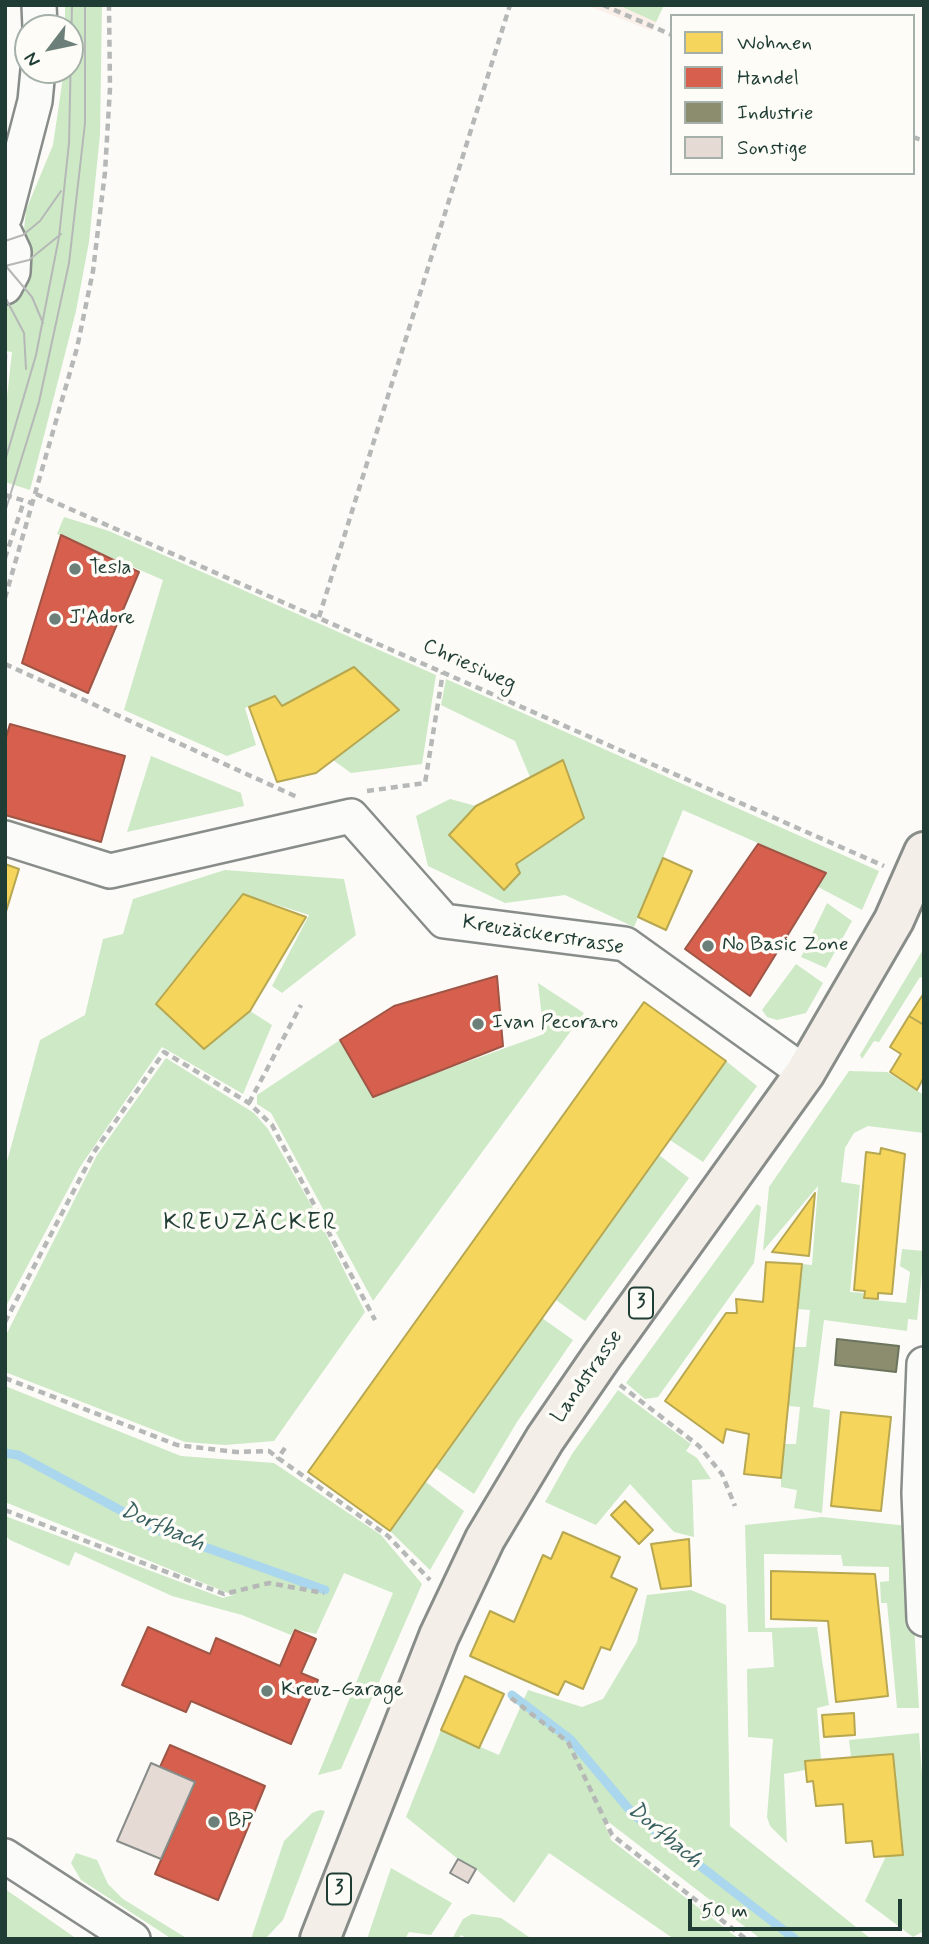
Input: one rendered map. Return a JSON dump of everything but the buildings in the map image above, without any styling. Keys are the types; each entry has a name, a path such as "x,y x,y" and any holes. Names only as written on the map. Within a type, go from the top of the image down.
{"main road":[{"name":"Landstrasse","path":"320,1939 439,1636 485,1539 545,1439 602,1356 760,1141 805,1073 894,920 924,852"}],"street":[{"path":"5,216 15,157 35,101 37,84"},
{"path":"5,233 13,252 13,265 5,287"},
{"name":"Kreuzäckerstrasse","path":"5,838 110,871 351,816 444,920 625,944 805,1073"},
{"path":"924,1364 919,1493 924,1619"},
{"path":"5,1856 133,1939"}],"path":[{"path":"5,598 77,348 93,271 108,124 109,5"},
{"path":"319,617 510,5"},
{"path":"603,5 670,33"},
{"path":"5,354 5,359"},
{"name":"Chriesiweg","path":"36,494 890,869"},
{"path":"5,495 32,503"},
{"path":"5,558 14,519 24,501"},
{"path":"5,664 307,801"},
{"path":"360,792 425,783 443,672"},
{"path":"249,1103 301,1005"},
{"path":"5,1322 94,1152 164,1052 249,1103 272,1125 321,1213 375,1320"},
{"path":"624,1372 616,1383 699,1446 722,1474 735,1506"},
{"path":"5,1378 177,1445 236,1452 269,1451 388,1536 431,1580"},
{"path":"278,1458 285,1448"},
{"path":"5,1510 224,1594 270,1583 324,1593"},
{"path":"511,1698 568,1742 612,1835 746,1939"}],"shaded area":[{"path":"586,5 664,5 652,31"}],"green space":[{"path":"65,5 102,5 100,135 89,242 76,311 30,490 5,482 5,415 12,352 5,351 5,309 18,290 26,210 53,145 62,84 84,84 84,14 65,14"},
{"path":"618,5 664,5 656,22"},
{"path":"64,517 109,531 436,675 422,764 351,773 333,760 399,710 354,667 282,706 275,696 245,708 256,745 227,756 124,710 163,580 57,534"},
{"path":"446,679 879,871 862,910 818,887 826,873 683,810 634,927 565,895 505,903 428,866 416,816 450,799 476,806 449,835 504,890 520,873 516,864 584,818 563,760 530,777 515,741 441,705"},
{"path":"151,756 241,793 244,806 127,832"},
{"path":"225,870 344,879 356,935 282,993 272,986 309,915 243,894 156,1004 204,1049 250,1011 272,1025 243,1094 162,1047 80,1167 5,1308 5,1169 40,1040 85,1015 103,939 123,934 133,899"},
{"path":"827,903 852,921 826,968 801,957"},
{"path":"924,948 924,979 920,977 879,1042 874,1041 862,1059 860,1055"},
{"path":"796,964 823,983 806,1013 777,1020 767,1017 762,1010"},
{"path":"538,983 584,1013 373,1301 271,1113 257,1104 257,1095 340,1040 373,1096 544,1034"},
{"path":"166,1058 254,1113 268,1129 314,1210 365,1312 274,1441 225,1445 185,1442 5,1372 5,1337 97,1155"},
{"path":"726,1061 757,1086 703,1162 670,1140"},
{"path":"849,1071 887,1072 924,1095 924,1133 868,1126 854,1133 845,1148 841,1182 860,1185 850,1292 863,1293 863,1299 906,1303 910,1272 900,1266 902,1249 924,1251 924,1254 917,1320 908,1319 907,1331 824,1320 813,1407 830,1410 822,1513 794,1508 797,1490 781,1487 785,1444 796,1444 800,1407 788,1406 794,1347 806,1347 810,1310 797,1309 802,1264 812,1265 818,1186 763,1251 769,1187"},
{"path":"659,1155 689,1178 585,1321 556,1300"},
{"path":"757,1204 761,1207 754,1263 658,1397 645,1399 626,1383"},
{"path":"542,1318 573,1340 517,1422 474,1494 436,1468"},
{"path":"5,1386 181,1456 274,1463 381,1535 422,1584 341,1769 318,1775 393,1593 344,1573 316,1634 294,1629 291,1635 242,1615 172,1596 75,1552 69,1566 10,1540 5,1535 5,1516 223,1598 233,1595 5,1502"},
{"path":"618,1390 691,1444 686,1451 697,1458 711,1479 692,1480 694,1537 674,1532 630,1484 596,1525 545,1502 572,1454"},
{"path":"426,1482 464,1511 430,1570 390,1531"},
{"path":"822,1517 908,1526 919,1708 897,1708 887,1603 881,1603 880,1582 889,1581 889,1567 843,1566 841,1555 764,1554 765,1628 817,1627 829,1705 817,1708 821,1760 805,1761 805,1770 784,1774 787,1843 770,1826 767,1817 773,1739 748,1737 747,1669 774,1667 772,1632 748,1632 745,1525"},
{"path":"691,1590 726,1605 730,1826 871,1939 761,1939 602,1817 611,1840 739,1939 674,1939 549,1853 514,1903 476,1869 458,1859 406,1817 441,1730 499,1755 528,1690 582,1707 603,1699 637,1642 647,1595"},
{"path":"919,1733 924,1803 924,1931 913,1937 865,1901 886,1856 902,1855 893,1754 851,1757 849,1740"},
{"path":"325,1811 283,1920 265,1939 251,1939 284,1841 312,1813"},
{"path":"76,1853 97,1860 108,1884 123,1899 188,1939 172,1939 81,1880 71,1863"},
{"path":"391,1868 452,1903 431,1935 409,1932 405,1939 367,1939"},
{"path":"5,1889 77,1939 5,1939"},
{"path":"472,1914 501,1918 532,1939 468,1939 461,1935 458,1939 452,1939 463,1919"}],"waterway":[{"name":"Dorfbach","path":"5,1453 18,1455 157,1530 325,1590"},
{"name":"Dorfbach","path":"512,1695 570,1739 633,1814 795,1939"}],"tram line":[{"path":"5,461 36,355 59,237 69,143 72,5"},
{"path":"5,512 39,402 69,263 85,123 85,5"},
{"path":"5,241 23,235 40,221 61,191"},
{"path":"5,266 29,260 61,234"},
{"path":"5,265 32,297 43,323"},
{"path":"5,297 24,333 26,369"}],"place":[{"name":"Tesla","path":"75,569"},
{"name":"J'Adore","path":"55,619"},
{"name":"No Basic Zone","path":"708,946"},
{"name":"Ivan Pecoraro","path":"478,1024"},
{"name":"Kreuz-Garage","path":"267,1691"},
{"name":"BP","path":"214,1822"}],"district":[{"name":"KREUZÄCKER","path":"251,1224"}]}
